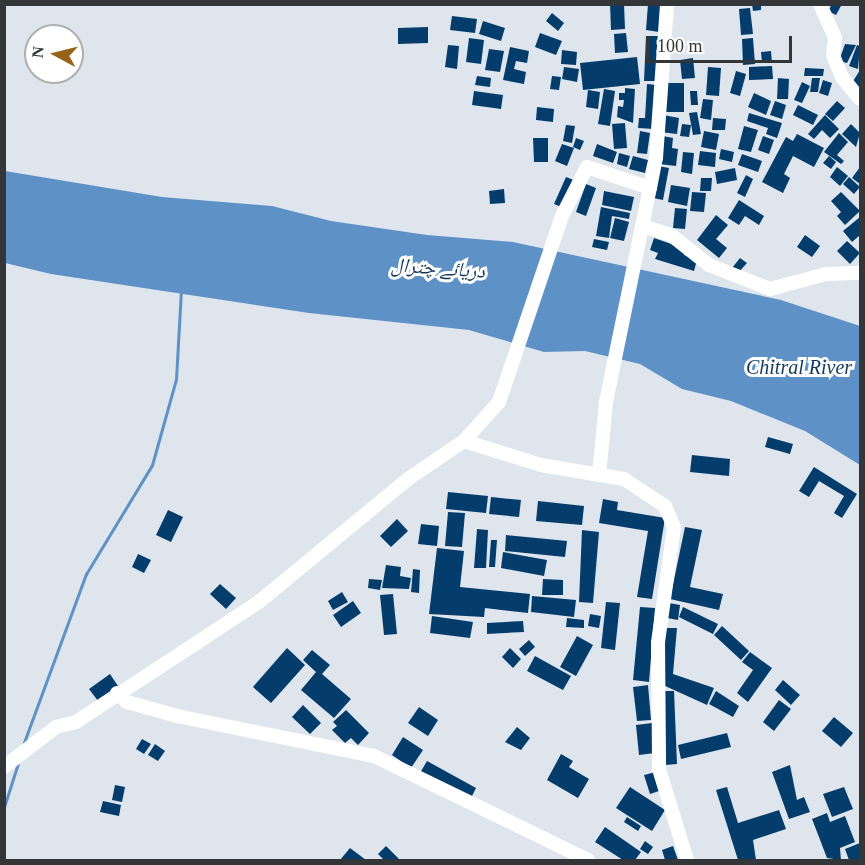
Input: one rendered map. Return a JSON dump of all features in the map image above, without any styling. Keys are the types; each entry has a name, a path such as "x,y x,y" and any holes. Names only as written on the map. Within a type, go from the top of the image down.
{"street":[{"path":"599,475 606,402 636,244 657,158 668,4"},
{"path":"820,4 836,38 833,55 842,77 861,99"},
{"path":"4,767 56,727 76,722 260,601 408,478 464,441 499,402 562,216 587,167 650,188"},
{"path":"642,226 671,235 709,265 770,289 826,274 861,273"},
{"path":"464,441 541,465 624,479 665,506 674,527 658,643 659,769 687,861"},
{"path":"117,693 127,702 177,716 374,756 588,861"}],"water":[{"name":"Chitral River","path":"5,171 162,197 272,206 331,221 427,235 513,242 781,300 860,326 860,465 805,431 731,401 682,389 640,364 585,351 544,352 469,330 309,313 51,274 5,263"}],"building":[{"path":"610,4 624,4 625,29 611,30"},
{"path":"648,4 662,4 659,32 646,30"},
{"path":"752,4 761,4 761,10 753,11"},
{"path":"832,4 842,4 836,15 828,11"},
{"path":"750,8 753,34 741,35 739,9"},
{"path":"552,13 564,23 558,31 546,21"},
{"path":"452,16 477,19 475,33 450,30"},
{"path":"483,21 505,28 501,41 479,34"},
{"path":"428,27 428,43 398,44 398,28"},
{"path":"540,33 562,41 556,55 535,47"},
{"path":"626,33 628,52 615,53 614,34"},
{"path":"646,36 660,36 658,81 644,81"},
{"path":"469,38 484,40 481,64 466,62"},
{"path":"753,38 755,64 743,65 742,39"},
{"path":"845,44 856,45 847,63 839,61"},
{"path":"448,45 459,46 457,69 445,67"},
{"path":"857,45 860,46 858,69 849,66"},
{"path":"510,47 529,51 527,63 516,61 514,69 526,72 524,84 503,80"},
{"path":"489,49 504,51 500,72 485,70"},
{"path":"562,50 577,52 576,65 561,64"},
{"path":"771,51 772,63 762,63 761,52"},
{"path":"637,57 640,84 583,90 580,63"},
{"path":"693,58 695,78 682,79 680,60"},
{"path":"772,66 773,79 749,80 749,67"},
{"path":"564,67 579,69 577,82 562,79"},
{"path":"708,67 721,68 719,96 706,95"},
{"path":"805,68 824,69 823,76 804,76"},
{"path":"860,70 860,89 852,83"},
{"path":"736,71 746,74 740,96 730,93"},
{"path":"477,76 491,78 490,87 475,85"},
{"path":"552,76 561,77 559,90 550,89"},
{"path":"778,78 789,79 788,99 777,99"},
{"path":"812,78 820,78 818,92 810,92"},
{"path":"823,80 832,83 828,96 819,93"},
{"path":"802,82 810,86 802,103 794,100"},
{"path":"666,83 684,83 684,112 665,112"},
{"path":"647,84 657,85 654,129 638,128 639,118 645,118"},
{"path":"625,88 635,89 633,123 617,117 618,106 623,107 624,100 619,100 619,93 625,93"},
{"path":"604,89 615,91 610,126 598,124"},
{"path":"588,90 600,92 598,109 586,107"},
{"path":"474,91 503,95 501,109 472,105"},
{"path":"690,91 697,91 698,105 691,105"},
{"path":"754,93 771,101 766,115 748,107"},
{"path":"703,99 713,100 711,120 700,118"},
{"path":"775,101 786,105 782,119 770,115"},
{"path":"837,101 845,108 833,121 825,114"},
{"path":"798,105 818,115 813,125 793,115"},
{"path":"537,107 554,109 553,122 536,120"},
{"path":"697,112 701,134 693,135 689,113"},
{"path":"749,113 782,123 777,138 766,134 768,128 747,121"},
{"path":"663,115 679,118 677,134 660,132"},
{"path":"825,115 839,129 830,138 822,130 814,139 808,134"},
{"path":"713,118 726,119 725,130 712,130"},
{"path":"625,123 627,148 614,149 612,124"},
{"path":"682,124 691,125 689,137 680,136"},
{"path":"851,124 860,133 856,147 842,134"},
{"path":"566,125 575,126 572,143 563,141"},
{"path":"744,126 758,130 751,152 738,149"},
{"path":"640,131 650,133 647,154 637,153"},
{"path":"704,131 719,134 716,150 701,147"},
{"path":"839,133 848,142 837,155 844,161 841,164 824,152"},
{"path":"797,134 824,148 814,167 793,156 784,174 790,178 783,193 762,182 786,137 793,141"},
{"path":"663,136 673,138 672,148 678,149 676,166 659,164"},
{"path":"763,136 774,140 769,154 758,150"},
{"path":"533,138 548,138 548,162 534,162"},
{"path":"576,138 584,141 580,150 573,147"},
{"path":"562,144 574,148 567,166 555,161"},
{"path":"597,144 617,152 613,163 593,156"},
{"path":"721,149 734,152 732,162 719,159"},
{"path":"700,151 716,153 715,167 698,165"},
{"path":"683,152 694,153 692,174 681,172"},
{"path":"619,153 630,156 627,167 617,164"},
{"path":"742,154 762,161 758,172 738,165"},
{"path":"633,156 648,160 645,173 629,169"},
{"path":"829,156 836,162 831,169 823,163"},
{"path":"658,166 669,168 663,200 653,198"},
{"path":"837,167 848,176 840,186 830,177"},
{"path":"860,167 860,184 852,178"},
{"path":"735,168 737,180 717,184 715,172"},
{"path":"746,175 753,179 745,197 737,193"},
{"path":"566,177 576,181 564,208 554,204"},
{"path":"849,177 860,187 854,194 843,184"},
{"path":"701,178 712,178 711,191 700,191"},
{"path":"586,184 596,188 586,216 576,212"},
{"path":"671,185 690,188 687,206 668,202"},
{"path":"504,189 505,203 490,204 489,191"},
{"path":"604,191 634,197 631,211 602,205"},
{"path":"692,192 706,193 704,212 690,211"},
{"path":"841,192 860,211 845,225 837,216 841,212 831,201"},
{"path":"739,200 764,216 759,225 745,216 739,225 728,218"},
{"path":"601,207 630,213 629,219 612,216 609,238 596,236"},
{"path":"675,208 687,209 685,229 673,228"},
{"path":"716,215 728,225 716,239 727,248 719,258 697,240"},
{"path":"860,217 860,235 852,242 843,231"},
{"path":"615,218 629,222 624,241 610,238"},
{"path":"805,235 820,246 812,257 797,247"},
{"path":"654,238 686,249 684,255 697,260 694,271 655,259 658,253 650,250"},
{"path":"594,239 609,242 607,250 592,247"},
{"path":"847,241 860,253 850,264 837,251"},
{"path":"740,258 747,263 738,273 732,268"},
{"path":"768,437 793,444 790,454 765,447"},
{"path":"692,455 730,459 729,476 690,472"},
{"path":"814,467 857,494 842,518 834,513 844,496 819,481 809,497 799,491"},
{"path":"448,492 488,496 486,513 446,509"},
{"path":"491,497 521,500 519,517 489,514"},
{"path":"603,499 618,502 617,510 665,518 652,599 637,597 648,531 599,523"},
{"path":"538,501 584,506 582,525 536,521"},
{"path":"168,510 183,517 171,542 156,535"},
{"path":"448,512 465,513 462,547 445,546"},
{"path":"397,519 408,531 391,547 380,536"},
{"path":"421,524 439,526 437,546 418,544"},
{"path":"685,527 702,530 690,587 723,594 719,610 670,599"},
{"path":"477,529 488,530 486,568 474,568"},
{"path":"582,530 599,532 593,603 579,602"},
{"path":"506,535 567,541 565,557 505,551"},
{"path":"491,540 497,540 495,567 489,567"},
{"path":"437,548 464,551 460,587 530,594 528,613 485,608 484,617 429,614"},
{"path":"503,552 547,560 544,576 501,568"},
{"path":"138,554 151,560 144,573 132,567"},
{"path":"386,565 401,567 400,576 411,578 409,589 382,588"},
{"path":"413,569 420,570 419,593 411,592"},
{"path":"369,579 382,580 380,590 368,588"},
{"path":"543,579 563,580 563,595 542,595"},
{"path":"220,584 236,598 226,609 210,594"},
{"path":"342,592 348,602 333,610 328,601"},
{"path":"393,594 397,634 384,635 380,595"},
{"path":"532,596 576,600 574,617 531,612"},
{"path":"353,601 361,613 341,627 333,615"},
{"path":"606,602 620,603 615,650 601,648"},
{"path":"669,603 680,605 678,620 667,618"},
{"path":"640,607 655,608 649,682 633,680"},
{"path":"683,607 718,624 713,634 679,617"},
{"path":"590,614 601,616 599,628 588,626"},
{"path":"432,616 473,622 470,638 430,633"},
{"path":"567,618 584,620 584,628 566,627"},
{"path":"523,621 524,632 487,634 487,623"},
{"path":"722,626 749,651 741,660 714,635"},
{"path":"665,628 677,628 673,674 714,688 707,705 663,685"},
{"path":"577,636 593,645 576,676 560,667"},
{"path":"529,640 535,647 525,656 519,649"},
{"path":"287,648 305,665 271,703 253,687"},
{"path":"510,648 521,659 513,668 502,657"},
{"path":"312,650 330,665 322,674 351,699 334,718 301,690 316,672 303,660"},
{"path":"750,652 772,668 748,702 737,693 753,670 742,662"},
{"path":"535,656 571,676 563,690 527,671"},
{"path":"110,674 118,686 98,701 89,689"},
{"path":"783,680 800,695 791,705 775,690"},
{"path":"648,685 651,720 637,721 633,687"},
{"path":"662,691 674,691 677,764 665,765"},
{"path":"716,691 739,706 733,717 709,704"},
{"path":"779,700 791,709 774,731 763,722"},
{"path":"303,705 321,723 310,734 292,717"},
{"path":"419,707 438,720 428,736 408,723"},
{"path":"346,710 369,733 358,745 351,738 345,743 332,730 337,726 333,722"},
{"path":"834,717 853,733 841,747 822,731"},
{"path":"652,723 655,753 639,755 636,725"},
{"path":"517,727 530,738 521,750 505,742"},
{"path":"727,733 731,747 681,759 678,745"},
{"path":"403,737 423,750 411,768 392,755"},
{"path":"142,739 151,744 144,754 136,749"},
{"path":"155,744 165,751 158,761 148,755"},
{"path":"561,754 573,761 569,767 589,779 578,798 547,780"},
{"path":"427,761 476,788 470,800 420,773"},
{"path":"790,765 797,800 804,797 810,812 789,819 772,772"},
{"path":"656,772 662,790 650,794 644,775"},
{"path":"115,785 125,787 122,802 112,800"},
{"path":"630,787 665,810 652,831 616,808"},
{"path":"727,787 738,823 779,810 786,829 753,840 756,860 738,860 716,790"},
{"path":"844,787 853,809 832,817 823,794"},
{"path":"103,801 121,805 119,816 100,812"},
{"path":"827,813 830,822 845,816 855,842 840,848 841,860 827,858 812,819"},
{"path":"627,817 641,826 638,831 624,822"},
{"path":"605,827 641,852 635,860 623,860 595,842"},
{"path":"645,841 653,847 648,854 640,849"},
{"path":"860,843 860,860 849,860 845,849"},
{"path":"386,846 398,860 384,860 378,854"},
{"path":"673,846 678,860 665,860 662,850"},
{"path":"350,848 366,860 340,860"}],"waterway":[{"path":"23,745 86,574 152,465 176,379 181,290"},
{"path":"4,807 18,763"}],"water label":[{"name":"دریائے چترال","path":"438,268"}]}
